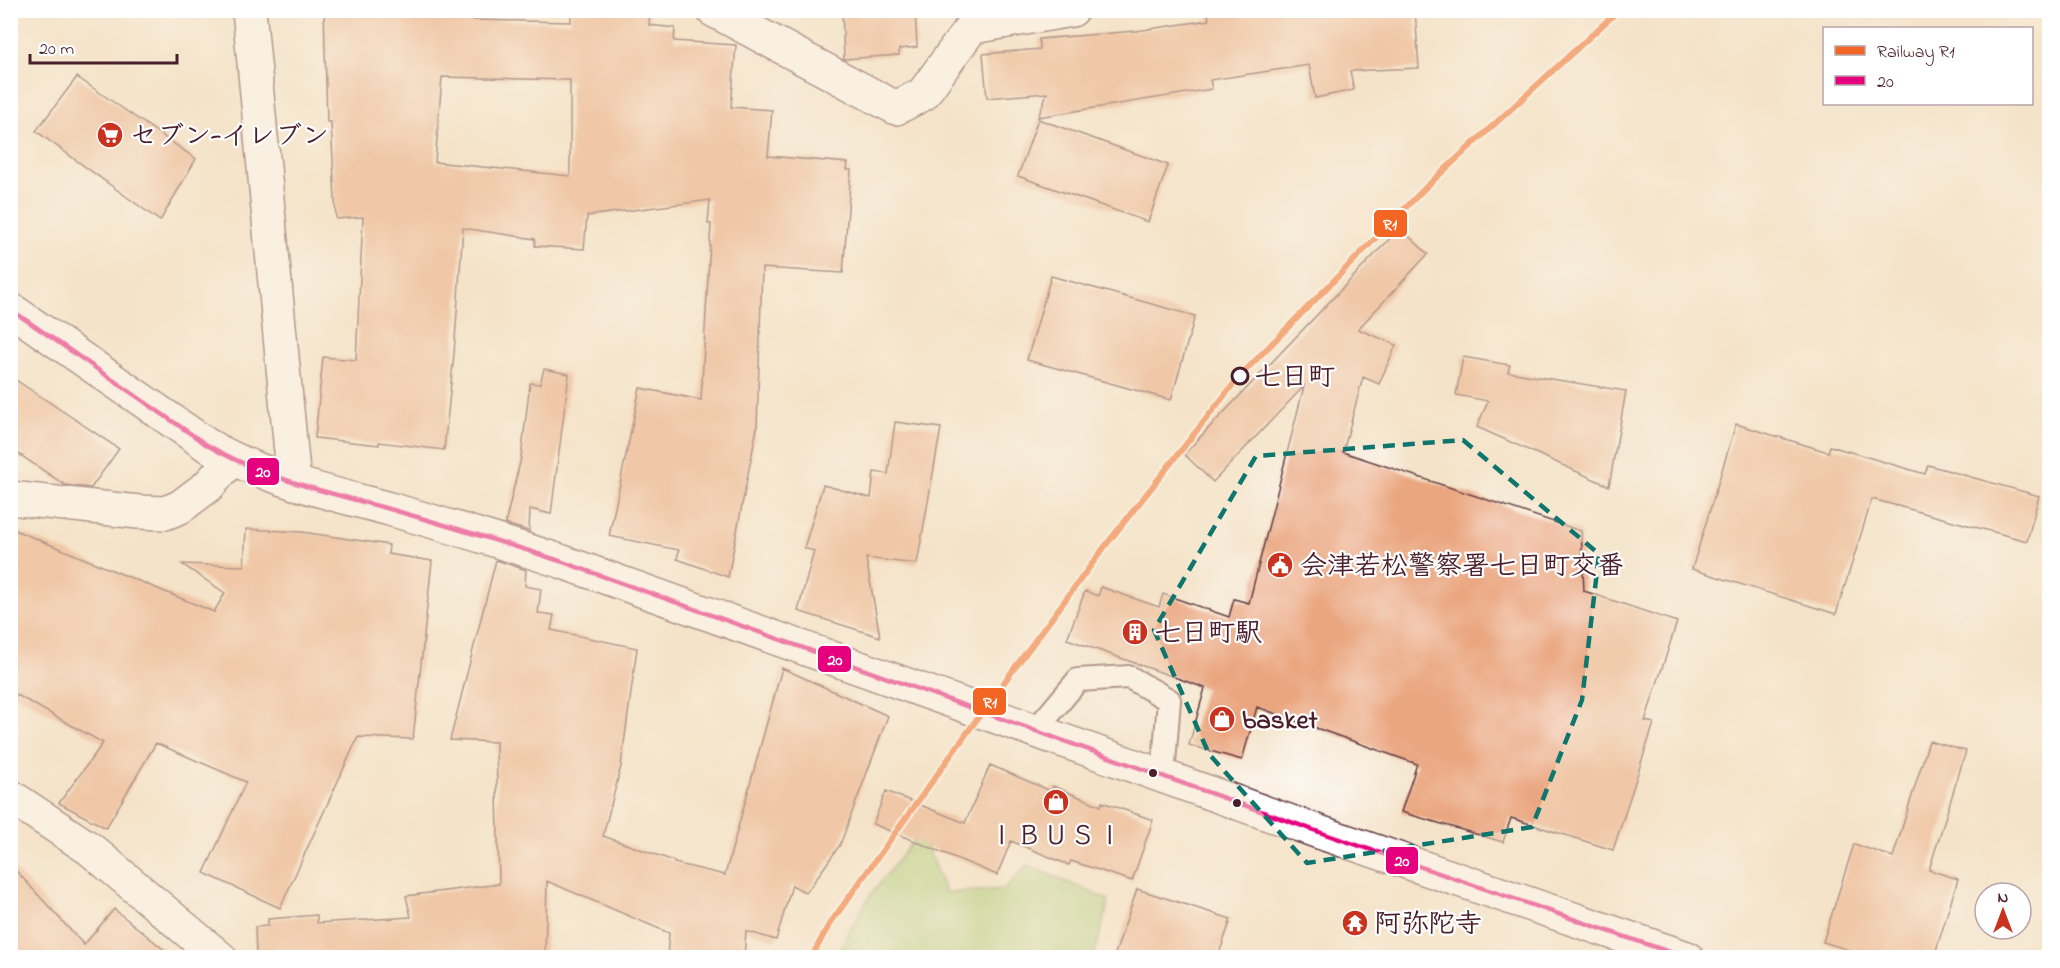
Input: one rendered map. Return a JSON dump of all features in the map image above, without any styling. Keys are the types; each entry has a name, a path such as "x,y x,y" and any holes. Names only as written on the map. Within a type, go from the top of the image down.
{"main road":[{"path":"249,10 294,483"},
{"path":"713,10 896,108 923,94 978,19 1072,10"},
{"path":"10,309 188,432 232,459 276,478 489,537 560,561 1648,951 1687,957"},
{"path":"10,498 165,513 180,507 208,486 232,459"},
{"path":"10,796 90,849 220,957"}],"lane":[{"path":"1035,731 1078,680 1129,677 1169,700 1163,776"}],"highlighted area":[{"path":"1463,440 1599,554 1582,700 1532,827 1307,863 1209,754 1154,630 1256,456"}],"green space":[{"path":"920,832 946,893 1005,889 1027,865 1109,900 1094,957 835,958 869,897"}],"building":[{"path":"324,10 472,10 473,20 571,22 571,10 650,10 649,25 675,28 674,41 736,45 731,107 772,110 768,156 848,163 847,170 851,170 843,273 762,268 757,428 728,577 677,559 679,550 609,536 640,388 701,400 711,224 708,224 710,200 587,216 584,249 535,246 535,239 463,228 444,450 379,442 379,445 315,438 323,357 356,360 363,217 336,219 331,122 327,122","holes":["442,77 570,80 570,176 435,162"]},
{"path":"842,10 915,10 917,47 899,49 899,55 844,59"},
{"path":"1232,10 1415,10 1419,68 1350,71 1354,90 1315,98 1309,65 1210,80 1212,89 1038,117 1047,93 987,98 983,54 1040,49 1039,39 1136,31 1209,20 1208,14"},
{"path":"77,77 196,159 160,221 36,131"},
{"path":"1038,119 1168,165 1148,222 1018,176"},
{"path":"1400,228 1428,254 1358,329 1396,345 1379,384 1363,377 1343,452 1581,531 1584,591 1677,622 1645,721 1654,723 1613,850 1511,818 1503,842 1401,812 1417,764 1257,707 1242,760 1189,745 1205,688 1067,639 1085,591 1098,596 1101,587 1159,607 1163,594 1229,617 1234,599 1249,603 1304,386 1213,482 1184,454"},
{"path":"1051,276 1195,316 1171,400 1027,360"},
{"path":"1463,357 1510,365 1508,372 1626,391 1609,486 1477,427 1488,401 1456,395"},
{"path":"544,369 569,374 551,514 530,509 529,531 505,524 521,458 530,383 540,384"},
{"path":"10,376 119,449 91,488 65,485 10,448"},
{"path":"895,422 941,428 917,564 866,558 880,637 798,611 814,551 804,548 823,485 871,498 874,472 888,474"},
{"path":"1736,424 1828,452 1830,446 1925,474 1928,465 2039,496 2027,541 1872,499 1836,614 1692,569"},
{"path":"10,528 214,612 225,593 182,564 244,566 246,529 302,532 389,545 388,554 432,561 413,739 358,737 280,908 204,873 246,782 156,743 106,828 59,803 103,743 10,691"},
{"path":"496,560 526,570 525,586 541,589 538,613 554,615 551,630 637,648 621,766 603,836 674,861 674,863 725,875 782,668 888,716 840,845 806,893 792,885 776,940 746,931 744,957 667,957 669,933 547,881 545,957 256,957 255,927 268,926 268,919 317,915 317,923 411,917 406,896 499,884 496,742 450,740"},
{"path":"1929,741 1966,751 1929,870 1958,879 1934,957 1872,957 1823,942 1854,844 1893,857"},
{"path":"990,765 1051,791 1053,786 1101,806 1102,802 1153,820 1132,881 1071,861 1069,865 1011,841 997,875 873,824 886,791 965,823"},
{"path":"10,864 84,945 114,909 173,957 10,957"},
{"path":"1137,889 1231,919 1218,957 1114,957"}],"rail line":[{"name":"R1","path":"811,958 829,925 982,712 1106,545 1240,376 1427,186 1619,10"}],"transit line":[{"name":"20","path":"10,309 207,445 275,476 456,528 560,561 1319,832 1687,958"}],"place":[{"name":"セブン-イレブン","path":"110,135"},
{"name":"七日町","path":"1240,376"},
{"name":"会津若松警察署七日町交番","path":"1280,565"},
{"name":"七日町駅","path":"1135,632"},
{"name":"basket","path":"1222,719"},
{"name":"ＩＢＵＳＩ","path":"1056,802"},
{"name":"阿弥陀寺","path":"1355,923"}]}
